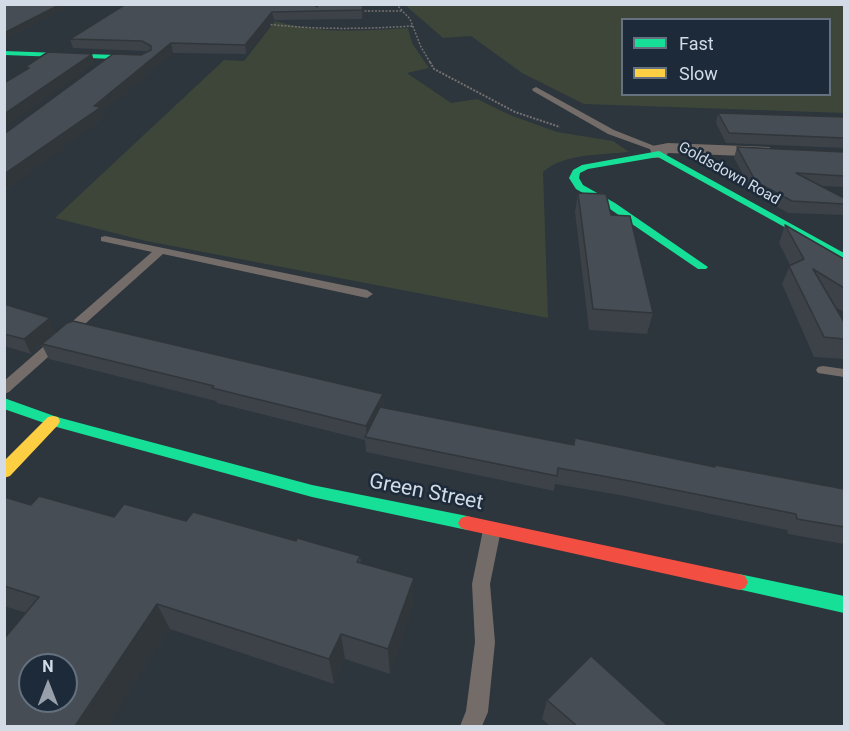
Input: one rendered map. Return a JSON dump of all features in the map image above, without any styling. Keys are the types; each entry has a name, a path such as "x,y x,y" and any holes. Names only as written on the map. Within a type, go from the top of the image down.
{"street":[{"path":"4,53 144,58"},
{"path":"97,70 114,57"},
{"path":"658,152 668,148 787,153"},
{"name":"Goldsdown Road","path":"702,267 611,205 579,187 574,178 576,172 585,167 658,152 844,257"},
{"name":"Green Street","path":"4,403 53,421 312,491 844,605"},
{"path":"4,472 53,421"}],"lane":[{"path":"536,89 611,132 658,152"},
{"path":"105,239 367,294"},
{"path":"4,389 161,250"},
{"path":"823,370 844,374"},
{"path":"471,726 477,712 485,642 481,584 492,528"}],"path":[{"path":"396,4 410,19 421,47 434,69 515,112 568,131"},
{"path":"360,11 403,11"},
{"path":"290,26 293,19"},
{"path":"263,24 354,30 413,26"}],"green space":[{"path":"829,4 844,6 844,113 584,104 522,73 471,36 443,38 405,5"},
{"path":"275,21 325,30 408,28 412,43 429,68 407,73 451,103 477,99 510,115 557,132 613,141 629,152 572,158 543,172 548,318 146,241 55,218 224,60 244,61"}],"building":[{"path":"4,4 61,4 4,33"},
{"path":"126,4 313,4 317,7 318,4 363,4 362,10 272,12 245,45 171,43 94,106 101,107 4,174 4,133 113,54 141,55 151,50 151,46 142,41 70,39"},
{"path":"48,52 92,54 4,114 4,83 29,68 25,67"},
{"path":"718,113 844,117 844,138 729,133"},
{"path":"737,147 844,152 844,176 796,173 844,198 844,204 792,201 756,182"},
{"path":"578,193 606,194 611,215 630,216 653,313 593,309"},
{"path":"785,225 844,259 844,288 813,269 844,322 844,339 824,337 789,266 804,259"},
{"path":"4,304 50,318 24,339 4,334"},
{"path":"73,321 383,394 366,426 42,344 67,323"},
{"path":"380,407 574,445 575,438 715,467 715,465 844,489 844,527 797,519 796,514 630,481 558,468 557,476 365,437"},
{"path":"39,496 114,517 124,504 186,521 193,512 296,541 297,538 360,556 357,562 414,578 388,649 341,634 329,659 157,604 75,726 4,726 4,639 39,597 4,586 4,497 31,505"},
{"path":"591,656 668,726 577,726 547,700"}],"traffic: fast":[{"path":"4,53 144,58"},
{"path":"702,267 611,205 579,187 574,178 576,172 585,167 659,154 844,257"},
{"path":"4,403 53,421 312,491 467,523"},
{"path":"739,582 844,605"}],"traffic: slow":[{"path":"4,472 53,421"}],"traffic: jam":[{"path":"467,523 739,582"}]}
